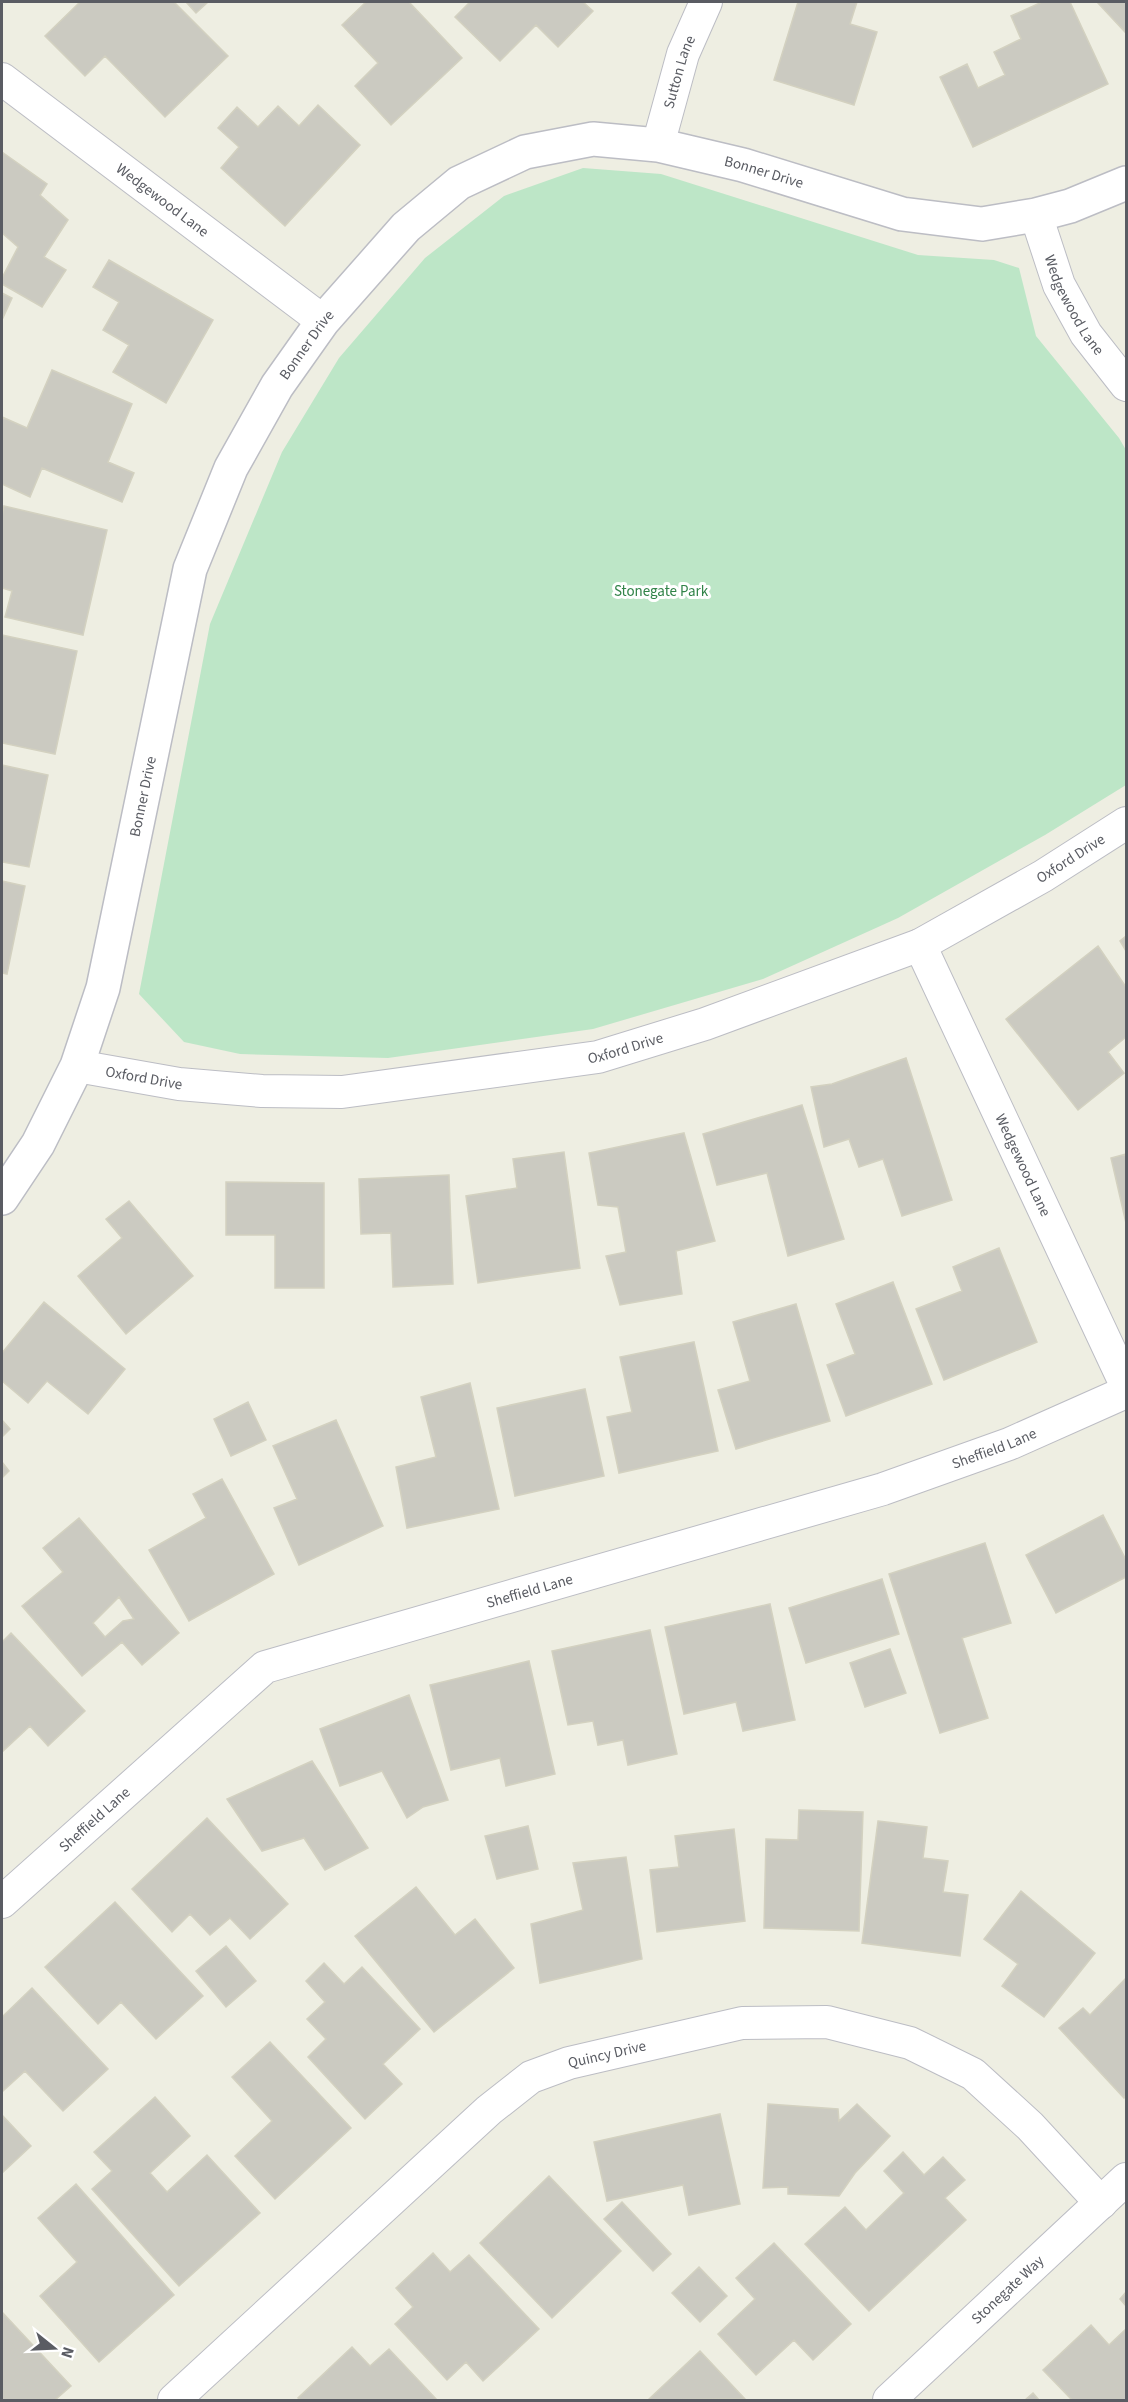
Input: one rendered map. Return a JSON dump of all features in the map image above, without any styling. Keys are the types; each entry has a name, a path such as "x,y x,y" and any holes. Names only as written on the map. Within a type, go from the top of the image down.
{"street":[{"name":"Sutton Lane","path":"658,145 683,54 706,2"},
{"name":"Wedgewood Lane","path":"2,79 323,321"},
{"name":"Bonner Drive","path":"2,1198 38,1144 77,1066 103,988 190,569 231,468 277,386 323,321 406,227 459,183 525,152 593,139 658,145 743,165 902,214 982,224 1036,215 1070,206 1126,183"},
{"name":"Wedgewood Lane","path":"1036,215 1059,285 1086,334 1126,385"},
{"name":"Oxford Drive","path":"77,1066 179,1084 261,1091 342,1092 587,1059 705,1024 920,945 1043,876 1126,823"},
{"name":"Wedgewood Lane","path":"920,945 1126,1385"},
{"name":"Sheffield Lane","path":"2,1902 265,1667 883,1489 1009,1444 1126,1392"},
{"name":"Quincy Drive","path":"174,2400 489,2110 531,2077 569,2063 742,2023 827,2022 910,2043 973,2074 1030,2126 1101,2204"},
{"name":"Stonegate Way","path":"889,2400 1126,2180"}],"green space":[{"name":"Stonegate Park","path":"583,168 661,174 918,255 994,260 1019,268 1036,336 1119,438 1126,450 1126,785 1045,835 898,918 763,979 593,1029 388,1058 240,1054 184,1042 139,994 210,624 282,452 339,358 425,258 504,196"}],"building":[{"path":"80,2 174,2 228,56 165,117 105,56 85,76 45,36"},
{"path":"186,2 208,2 196,13"},
{"path":"366,2 409,2 462,58 391,125 355,86 378,63 342,25"},
{"path":"470,2 583,2 593,11 558,47 536,25 500,61 455,17"},
{"path":"798,2 857,2 850,24 877,32 854,105 774,80"},
{"path":"1042,2 1070,2 1108,84 973,147 940,77 967,64 978,88 1005,75 994,52 1021,39 1011,16"},
{"path":"1097,2 1126,2 1126,33"},
{"path":"318,105 360,145 285,226 221,168 239,147 218,128 237,107 258,127 278,106 299,126"},
{"path":"2,152 47,184 40,195 68,220 44,257 66,270 42,307 2,284 2,278 18,247 2,233"},
{"path":"109,260 213,320 166,403 113,372 129,345 103,330 119,302 93,287"},
{"path":"2,293 12,298 2,320"},
{"path":"52,370 132,404 108,462 134,473 122,502 42,468 30,497 2,484 2,417 27,428"},
{"path":"4,506 107,530 83,635 5,617 12,591 2,588"},
{"path":"2,635 77,651 55,754 2,743"},
{"path":"2,765 48,775 29,867 2,862"},
{"path":"2,881 25,886 7,974 2,973"},
{"path":"1126,936 1126,951 1120,941"},
{"path":"1098,946 1126,987 1126,1037 1108,1052 1124,1073 1078,1110 1006,1019"},
{"path":"906,1058 952,1200 902,1216 883,1159 859,1167 849,1139 824,1147 811,1087 832,1084"},
{"path":"802,1105 844,1239 788,1256 767,1173 717,1185 703,1134"},
{"path":"684,1133 715,1241 676,1251 682,1294 620,1305 606,1256 626,1252 618,1207 598,1205 589,1153"},
{"path":"564,1152 580,1268 478,1283 466,1196 517,1188 513,1159"},
{"path":"1126,1154 1126,1223 1111,1158"},
{"path":"449,1175 453,1284 393,1287 391,1233 361,1234 359,1179"},
{"path":"226,1182 324,1183 324,1288 275,1288 275,1235 226,1235"},
{"path":"129,1201 193,1276 126,1334 78,1276 122,1238 106,1219"},
{"path":"999,1248 1037,1342 944,1380 916,1309 962,1291 953,1267"},
{"path":"893,1282 932,1384 846,1416 827,1365 855,1354 836,1304"},
{"path":"44,1302 125,1369 88,1414 47,1381 28,1403 2,1381 2,1353"},
{"path":"796,1304 830,1421 736,1449 718,1390 750,1381 733,1322"},
{"path":"694,1342 718,1451 619,1473 607,1417 632,1412 620,1357"},
{"path":"470,1383 499,1509 407,1528 396,1467 436,1457 421,1397"},
{"path":"585,1389 604,1476 515,1496 497,1408"},
{"path":"248,1402 266,1440 231,1456 214,1419"},
{"path":"2,1420 10,1429 2,1437"},
{"path":"336,1420 383,1526 299,1565 274,1508 297,1499 273,1446"},
{"path":"2,1462 9,1471 2,1478"},
{"path":"222,1479 274,1574 189,1621 149,1550 206,1518 193,1494"},
{"path":"1103,1515 1126,1560 1126,1577 1056,1613 1026,1555"},
{"path":"79,1518 179,1633 142,1665 122,1642 82,1676 22,1606 63,1572 43,1548","holes":["119,1597 134,1619 123,1621 105,1637 93,1623"]},
{"path":"985,1543 1011,1623 962,1638 988,1718 940,1733 889,1574"},
{"path":"882,1579 899,1634 806,1663 789,1608"},
{"path":"770,1604 795,1720 743,1731 736,1702 684,1714 665,1627"},
{"path":"650,1630 677,1754 628,1765 623,1740 598,1745 593,1721 568,1725 552,1651"},
{"path":"11,1633 85,1711 48,1746 30,1726 2,1752 2,1642"},
{"path":"890,1649 906,1693 865,1707 850,1663"},
{"path":"529,1661 555,1774 506,1786 500,1758 451,1770 430,1685"},
{"path":"409,1695 448,1800 423,1807 407,1818 382,1771 340,1786 320,1729"},
{"path":"312,1761 368,1848 325,1870 304,1838 262,1851 227,1799"},
{"path":"799,1810 863,1812 859,1931 764,1928 766,1839 798,1840"},
{"path":"207,1818 288,1904 250,1939 230,1918 210,1935 190,1914 172,1932 132,1889"},
{"path":"878,1821 927,1827 923,1858 948,1861 943,1892 968,1895 960,1956 862,1943"},
{"path":"528,1826 538,1869 497,1879 485,1836"},
{"path":"734,1829 745,1921 657,1932 650,1870 679,1867 675,1836"},
{"path":"626,1857 642,1959 540,1983 531,1924 583,1910 573,1863"},
{"path":"416,1887 455,1935 475,1919 514,1968 434,2032 355,1936"},
{"path":"1021,1891 1095,1953 1044,2017 1002,1986 1018,1964 984,1939"},
{"path":"115,1902 203,1996 156,2039 121,2002 98,2024 45,1967"},
{"path":"226,1946 256,1981 226,2007 196,1971"},
{"path":"324,1963 344,1984 362,1967 420,2029 383,2064 402,2084 365,2119 308,2057 326,2039 307,2019 325,2002 306,1981"},
{"path":"1126,1978 1126,2095 1124,2098 1059,2028 1083,2008 1090,2015"},
{"path":"32,1988 108,2069 63,2111 25,2071 2,2090 2,2017"},
{"path":"270,2042 351,2128 275,2199 235,2156 272,2121 232,2077"},
{"path":"155,2097 190,2136 150,2173 167,2192 207,2155 260,2213 179,2286 92,2189 112,2171 94,2152"},
{"path":"768,2104 838,2109 839,2121 857,2104 890,2136 855,2173 839,2196 788,2194 788,2187 763,2188"},
{"path":"720,2114 740,2204 689,2215 683,2185 607,2201 594,2142"},
{"path":"2,2115 31,2146 2,2173"},
{"path":"903,2152 924,2175 943,2157 965,2180 945,2198 966,2220 869,2311 805,2244 845,2207 866,2230 904,2193 884,2171"},
{"path":"549,2176 621,2251 552,2318 480,2243"},
{"path":"76,2184 174,2295 99,2362 40,2296 77,2262 38,2218"},
{"path":"622,2202 671,2254 653,2271 604,2219"},
{"path":"774,2243 851,2324 813,2360 794,2340 756,2375 718,2334 755,2299 736,2278"},
{"path":"433,2253 450,2272 469,2255 539,2329 483,2381 466,2362 447,2380 395,2324 413,2307 396,2288"},
{"path":"699,2267 727,2296 700,2322 672,2293"},
{"path":"1126,2292 1126,2306 1120,2299"},
{"path":"2,2312 71,2386 55,2400 2,2400"},
{"path":"1091,2325 1109,2345 1126,2329 1126,2400 1072,2400 1043,2370"},
{"path":"352,2347 370,2366 389,2349 437,2400 301,2400 298,2398"},
{"path":"700,2351 745,2399 648,2400"},
{"path":"1033,2393 1039,2400 1025,2400"}]}
